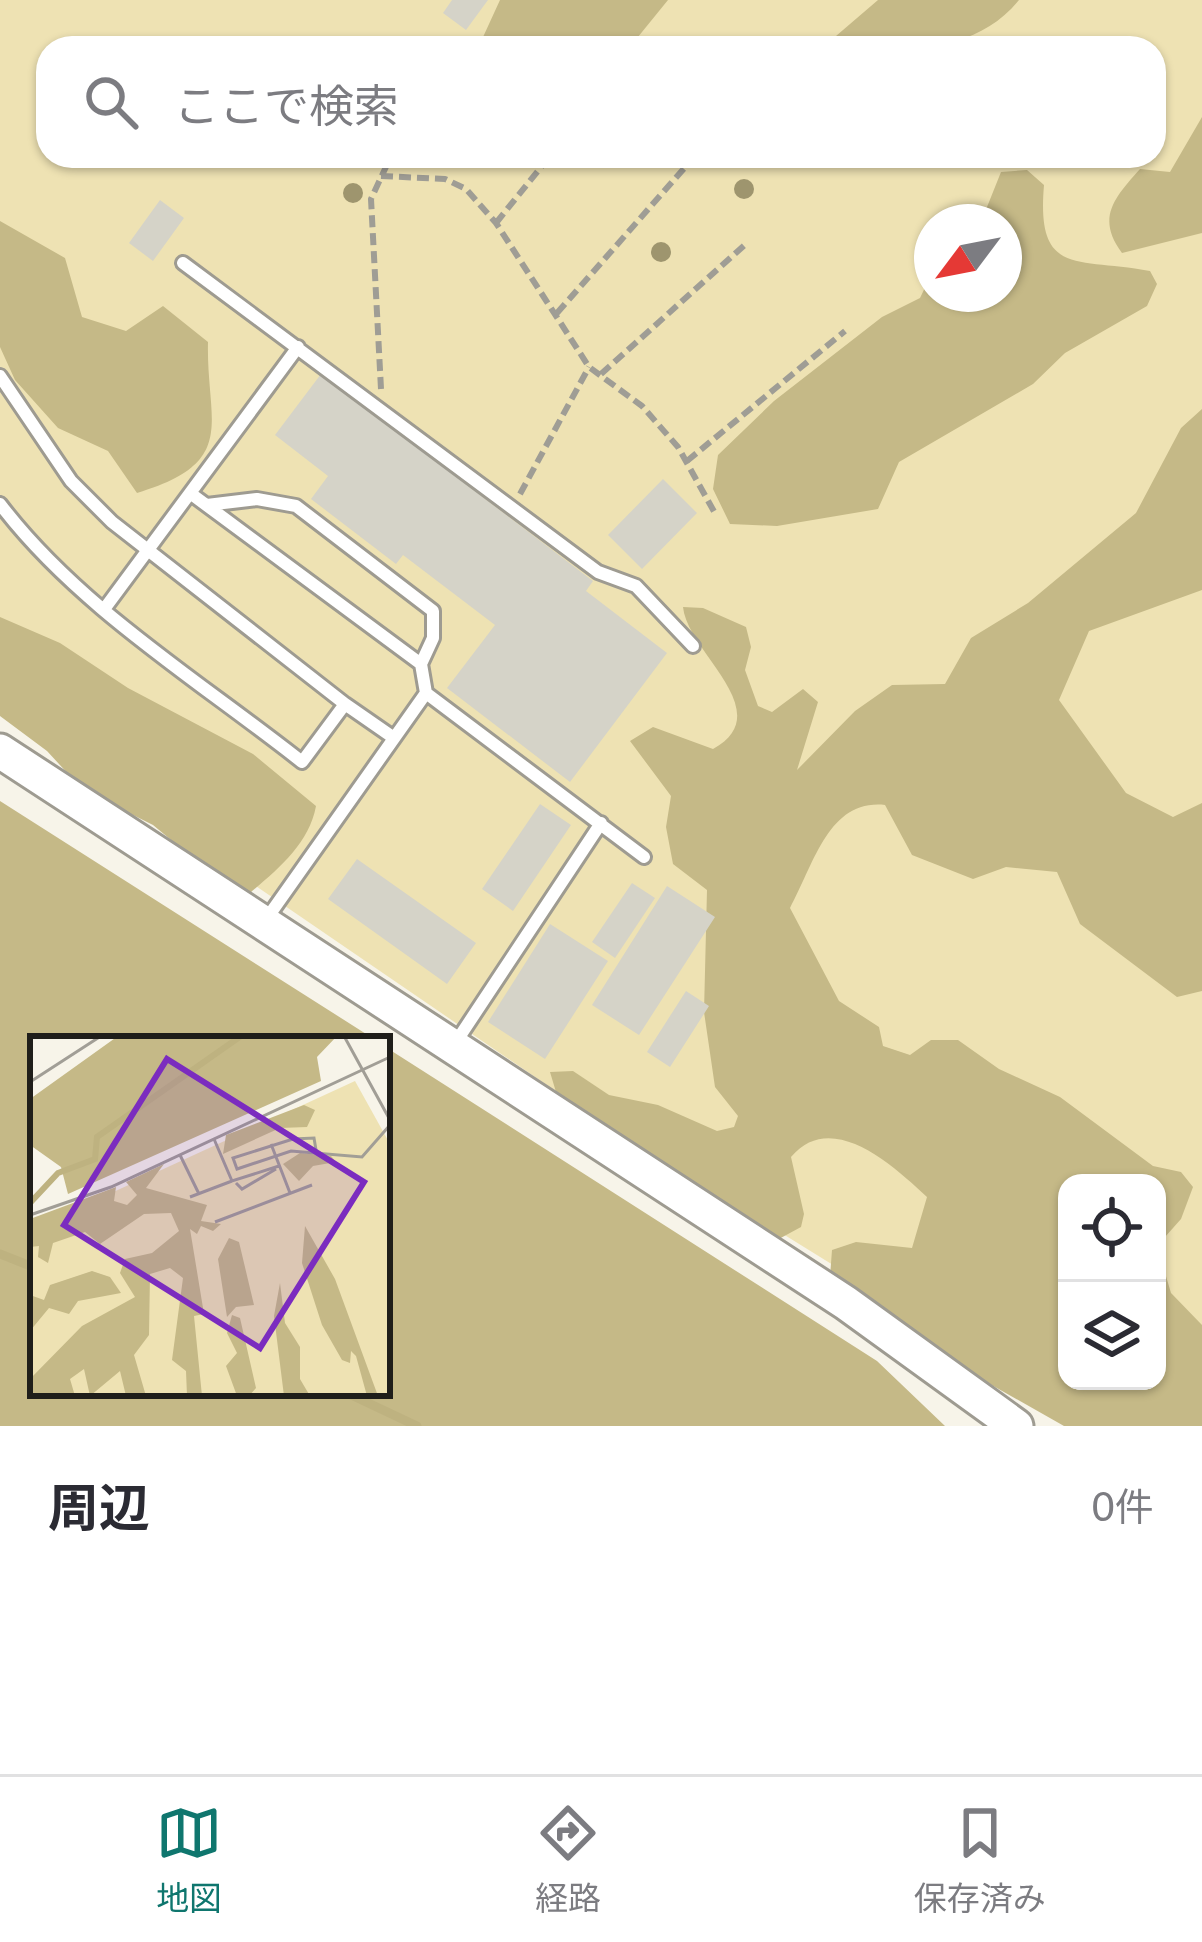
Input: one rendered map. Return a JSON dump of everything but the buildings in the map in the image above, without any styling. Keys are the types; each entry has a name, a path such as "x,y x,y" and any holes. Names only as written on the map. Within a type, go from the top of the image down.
{"street":[{"path":"0,751 846,1303 1016,1426"}],"lane":[{"path":"183,263 598,572 636,586 693,646"},
{"path":"106,608 298,347"},
{"path":"0,376 71,481 148,551 394,738"},
{"path":"190,493 421,664"},
{"path":"207,506 257,499 296,506 433,611 433,638 421,664 426,693 644,857"},
{"path":"0,504 36,547 106,608 302,761 345,704"},
{"path":"264,922 426,693"},
{"path":"453,1046 601,823"}],"path":[{"path":"382,410 371,199 385,168"},
{"path":"496,223 540,168"},
{"path":"557,313 684,168"},
{"path":"381,176 445,178 466,189 496,223 590,367 642,406 687,461 716,515"},
{"path":"601,374 748,242"},
{"path":"687,461 845,331"},
{"path":"513,508 590,367"}],"shaded area":[{"path":"0,0 1202,0 1202,1426 1093,1426 586,1112 0,711"},
{"path":"500,0 668,0 639,36 484,36"},
{"path":"878,0 1019,0 999,19 969,36 836,36"},
{"path":"1202,117 1202,233 1122,253 1110,229 1116,199 1140,169 1170,172"},
{"path":"1027,170 1044,185 1047,236 1067,258 1150,271 1157,284 1147,306 1065,353 1033,384 899,462 878,509 777,526 730,524 713,489 718,455 774,401 882,317 914,301 914,312 1022,312 1022,204 988,204 1001,172"},
{"path":"0,221 65,258 82,317 126,331 163,306 208,342 210,436 191,468 137,493 108,451 58,428 15,380 0,347"},
{"path":"1202,409 1202,590 1089,631 1059,700 1126,793 1173,817 1202,803 1202,991 1177,997 1080,924 1057,872 1006,867 973,879 912,855 885,805 866,806 836,824 790,908 839,1001 879,1027 883,1046 910,1055 931,1040 958,1040 999,1069 1060,1097 1153,1166 1181,1172 1193,1187 1181,1219 1166,1236 1166,1174 1058,1174 1058,1390 1166,1390 1166,1276 1171,1293 1202,1325 1202,1426 1064,1426 921,1345 830,1277 832,1250 856,1242 912,1248 927,1197 879,1157 842,1140 824,1138 791,1157 804,1214 801,1227 777,1240 559,1102 550,1072 573,1071 609,1095 658,1105 717,1131 734,1127 738,1116 715,1087 704,1012 707,890 673,864 666,827 671,796 630,741 653,727 713,749 731,734 737,718 734,700 688,625 683,607 703,608 746,627 751,647 745,670 758,706 772,712 803,689 818,702 797,770 855,711 892,685 945,684 971,638 1028,603 1136,513 1181,428"},
{"path":"0,617 60,643 128,688 253,754 316,806 299,844 250,893 229,888 153,825 83,790 47,751 0,716"},
{"path":"0,801 369,1036 30,1036 30,1396 390,1396 390,1050 877,1361 945,1426 0,1426"}],"waterway":[{"path":"0,1254 30,1266"},
{"path":"353,1396 417,1426"}]}
